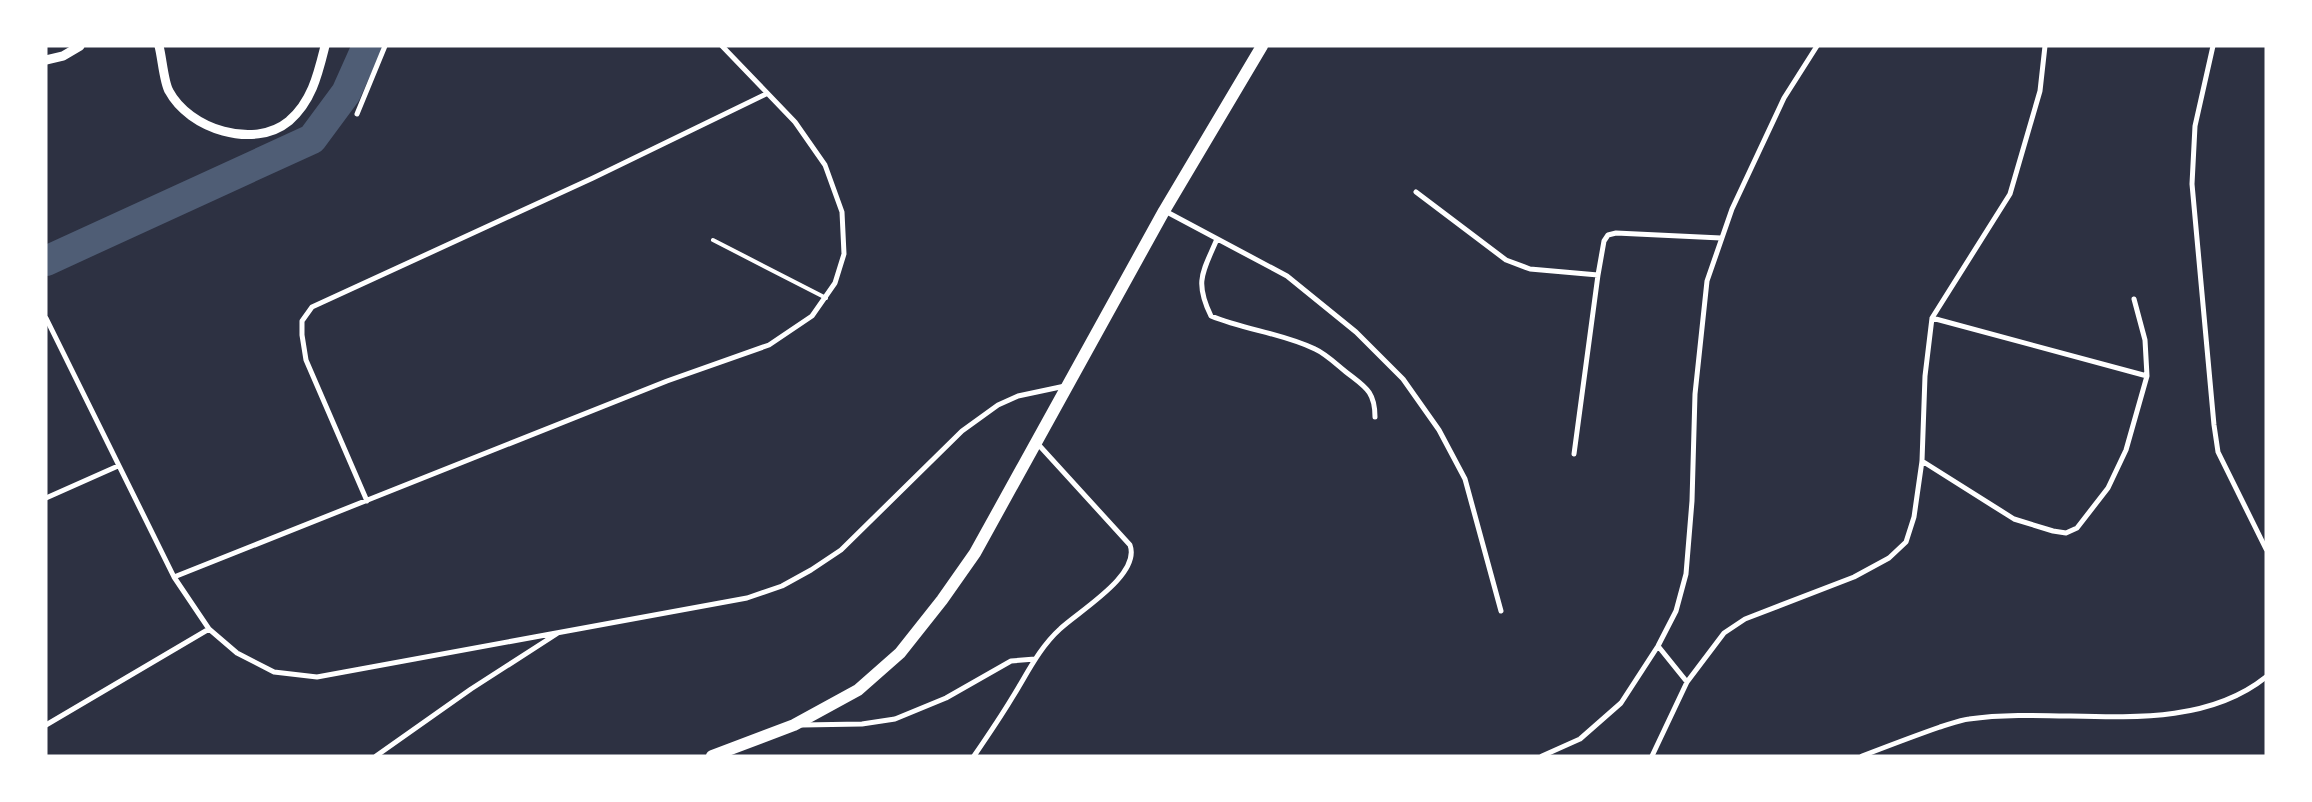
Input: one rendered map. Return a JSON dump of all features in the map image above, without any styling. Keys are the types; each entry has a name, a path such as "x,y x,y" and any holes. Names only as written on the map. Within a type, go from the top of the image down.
{"main road":[{"path":"712,756 794,725 858,690 900,653 942,600 975,553 1164,211 1262,46"}],"street":[{"path":"46,60 63,56 80,46"},
{"path":"159,46 168,89 179,106 191,116 218,129 241,135 257,134 274,129 288,122 295,115 314,88 325,46"},
{"path":"357,114 385,46"},
{"path":"174,577 667,381 769,344 812,316 826,298 834,283 844,254 842,212 825,165 795,122 766,94 722,46"},
{"path":"1542,756 1580,739 1620,703 1658,646 1676,611 1686,574 1695,394 1708,281 1732,209 1784,98 1817,46"},
{"path":"1652,756 1687,682 1724,633 1745,619 1816,593 1889,558 1906,542 1914,517 1922,461 1925,376 1932,318 2010,194 2040,91 2045,46"},
{"path":"2213,46 2195,126 2192,184 2214,425 2218,452 2266,548"},
{"path":"366,501 306,360 302,321 312,307 593,178 766,94"},
{"path":"1416,192 1506,260 1530,268 1598,275"},
{"path":"1164,211 1287,276 1356,332 1402,379 1439,430 1465,479 1501,611"},
{"path":"1574,454 1598,275 1604,241 1608,235 1616,233 1721,238"},
{"path":"1217,239 1201,277 1202,297 1212,316 1230,323 1291,339 1316,350 1368,388 1375,402 1375,417"},
{"path":"1922,461 2014,519 2052,532 2066,533 2078,528 2108,488 2126,450 2147,376 2145,340 2134,299"},
{"path":"46,318 174,577 209,629 237,653 274,672 317,677 747,598 782,586 841,550 962,431 998,405 1018,396 1066,386"},
{"path":"1932,318 2147,376"},
{"path":"974,756 1012,699 1035,659 1059,630 1116,583 1130,562 1133,552 1130,545 1036,442"},
{"path":"46,498 118,466"},
{"path":"46,725 209,629"},
{"path":"376,756 471,689 560,631"},
{"path":"1658,646 1687,682"},
{"path":"794,725 862,724 895,719 946,698 1011,661 1035,659"},
{"path":"1862,756 1915,735 1968,719 2015,716 2148,716 2212,706 2251,689 2266,677"}],"lane":[{"path":"713,240 826,298"}],"waterway":[{"path":"46,261 312,139 346,93 367,46"}]}
